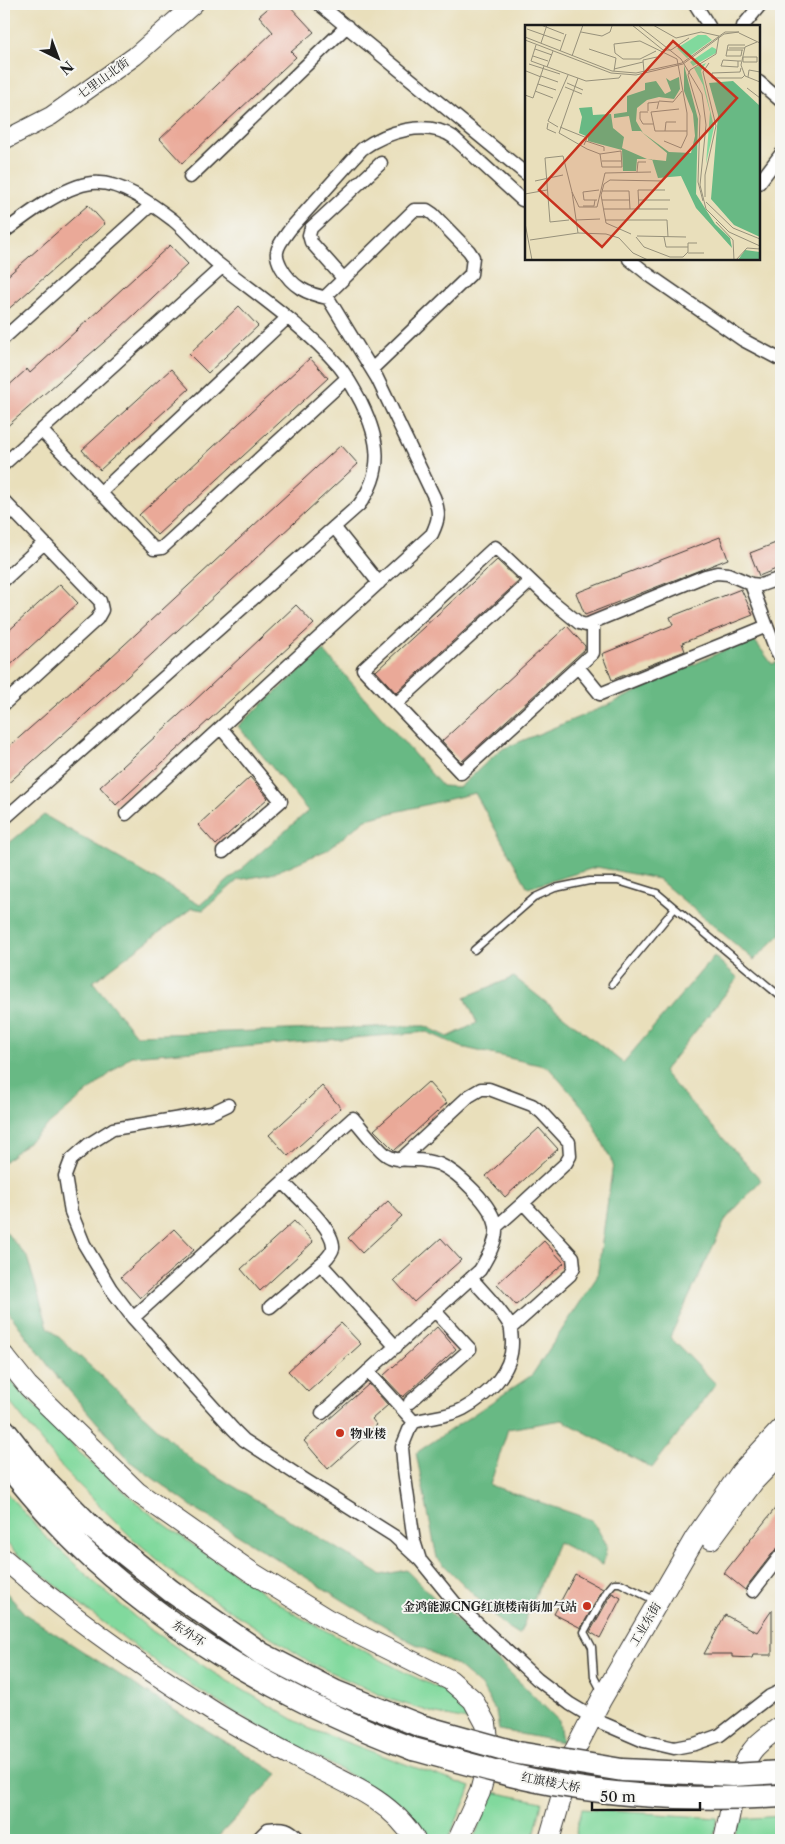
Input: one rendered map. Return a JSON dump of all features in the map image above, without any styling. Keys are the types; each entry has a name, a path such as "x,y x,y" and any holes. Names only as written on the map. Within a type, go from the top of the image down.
{"highway":[{"name":"红旗楼大桥","path":"4,1430 36,1471 91,1527 171,1591 262,1654 336,1692 421,1726 518,1752 622,1770 733,1775 781,1772"},
{"name":"东外环","path":"4,1461 32,1496 92,1559 158,1612 230,1661 313,1707 413,1749"},
{"name":"红旗楼大桥","path":"413,1749 506,1773 574,1787 628,1794 724,1799 781,1796"}],"main road":[{"path":"4,1356 28,1386 137,1492 250,1572 327,1619 450,1680 473,1700 486,1724 490,1753 480,1792 458,1840"},
{"name":"工业东街","path":"560,1840 603,1696 695,1538 742,1472 781,1429"},
{"name":"工业东街","path":"548,1840 575,1750 706,1546 754,1481 781,1453"},
{"path":"4,1559 107,1641 204,1706 272,1745 371,1796 390,1809 407,1827 415,1840"},
{"path":"724,1840 743,1766 752,1750 781,1726"}],"street":[{"name":"七里山北街","path":"4,140 51,116 135,56 194,4"},
{"path":"319,4 525,173"},
{"path":"695,4 708,25"},
{"path":"744,25 761,4"},
{"path":"190,177 347,26"},
{"path":"760,83 781,101"},
{"path":"126,814 432,534 437,522 439,509 372,369 328,298 310,295 296,287 285,275 277,252 291,228 362,149 374,140 391,134 428,128 443,131 452,137 525,201"},
{"path":"760,183 781,154"},
{"path":"343,278 311,242 308,235 311,228 381,163"},
{"path":"4,232 40,206 74,188 92,183 119,186 173,220 222,267 324,349 347,378 370,421 376,447 376,471 370,491 359,505 4,818"},
{"path":"4,338 151,205"},
{"path":"325,298 343,278 414,210 427,210 434,214 469,250 473,257 471,274 372,369"},
{"path":"631,260 649,275 743,340 781,360"},
{"path":"4,464 222,267"},
{"path":"101,492 287,318"},
{"path":"41,430 154,548 162,548 347,378"},
{"path":"4,502 100,601 102,610 97,619 4,704"},
{"path":"334,527 379,583"},
{"path":"4,580 44,544"},
{"path":"593,622 593,653 461,773 363,669 495,547 552,601 579,623 586,625 593,622 705,576 718,573 728,574 751,584 761,585 781,578"},
{"path":"396,704 531,581"},
{"path":"751,584 777,653 781,652"},
{"path":"578,667 600,694 767,626"},
{"path":"221,728 281,801 223,852"},
{"path":"400,1160 470,1096 481,1089 489,1089 532,1105 541,1112 568,1142 570,1156 566,1163 496,1228"},
{"path":"228,1105 211,1113 113,1129 89,1144 71,1160 65,1176 71,1212 84,1244 111,1289 133,1318 244,1440 394,1536 420,1560 455,1603 537,1679 595,1720 644,1742 674,1748 695,1744 720,1735 770,1696 781,1691"},
{"path":"133,1318 353,1118 388,1157 438,1164 449,1170 482,1198 492,1214 496,1228 494,1243 480,1270 322,1413"},
{"path":"270,1307 321,1264 331,1254 333,1246 331,1236 325,1226 283,1182"},
{"path":"511,1328 570,1275 574,1267 573,1257 523,1203"},
{"path":"321,1264 396,1347"},
{"path":"420,1560 414,1541 402,1447 409,1430 414,1422 462,1410 486,1393 500,1379 509,1364 512,1350 511,1328 505,1318 471,1278"},
{"path":"410,1402 470,1349 435,1311"},
{"path":"368,1371 414,1422"},
{"path":"753,1591 781,1555"},
{"path":"257,1840 268,1829 281,1828 292,1832 300,1840"}],"lane":[{"path":"474,950 535,898 555,888 589,881 618,881 656,892 781,997"},
{"path":"612,984 675,908"},
{"path":"603,1696 594,1677 592,1647 584,1632 606,1590 614,1583 620,1583 649,1599 655,1600 660,1598"}],"green space":[{"path":"752,637 772,664 781,661 781,934 754,960 658,879 597,867 528,888 475,793 366,819 327,850 271,874 238,880 203,910 192,908 93,982 136,1035 425,1026 448,1037 477,1023 465,997 514,977 623,1063 714,956 738,978 663,1072 761,1180 726,1219 670,1337 716,1384 652,1468 562,1420 508,1429 490,1485 592,1520 607,1545 603,1565 558,1542 519,1635 506,1627 437,1558 416,1453 532,1375 597,1277 613,1164 588,1113 548,1067 461,1047 427,1032 131,1056 4,1162 4,847 44,815 200,905 308,811 238,726 323,650 442,786 460,787 500,750 608,705"},
{"path":"4,1230 27,1257 48,1327 195,1463 381,1575 406,1570 559,1721 562,1742 499,1730 496,1712 482,1687 456,1665 404,1638 194,1508 132,1463 54,1373 4,1306"},
{"path":"4,1374 80,1453 148,1512 200,1550 298,1616 404,1672 445,1691 462,1704 472,1721 437,1714 389,1699 313,1664 178,1577 130,1536 64,1470 4,1395"},
{"path":"4,1490 47,1538 95,1583 148,1628 214,1673 308,1728 471,1787 448,1840 425,1840 420,1828 405,1806 249,1721 164,1668 71,1598 15,1552 4,1540"},
{"path":"4,1590 25,1614 278,1774 215,1840 4,1840"},
{"path":"493,1792 542,1802 533,1840 473,1840"},
{"path":"582,1809 718,1818 713,1840 574,1840"},
{"path":"781,1816 781,1840 734,1840 738,1819"}],"building":[{"path":"273,4 288,4 314,32 291,52 296,57 182,163 160,139 273,32 259,16"},
{"path":"88,205 105,224 4,313 4,279"},
{"path":"170,245 188,264 119,329 4,429 4,390 27,369 30,373"},
{"path":"239,306 258,326 208,373 189,354"},
{"path":"310,358 328,378 157,535 139,515"},
{"path":"171,369 189,389 100,470 82,450"},
{"path":"341,445 358,464 127,677 4,787 4,751 98,669"},
{"path":"720,537 728,559 585,615 576,593"},
{"path":"781,541 781,567 759,576 750,553"},
{"path":"497,560 519,581 396,693 376,671"},
{"path":"60,584 78,603 4,671 4,635"},
{"path":"741,589 753,615 682,643 685,651 612,680 602,654 673,625 670,617"},
{"path":"296,605 314,624 116,805 100,787"},
{"path":"567,626 585,646 585,649 461,762 442,741"},
{"path":"250,777 268,798 216,845 198,825"},
{"path":"428,1082 447,1103 394,1150 374,1130"},
{"path":"322,1086 341,1108 288,1156 269,1135"},
{"path":"539,1128 558,1149 505,1197 486,1176"},
{"path":"388,1201 402,1216 362,1253 348,1238"},
{"path":"294,1221 313,1242 260,1291 241,1269"},
{"path":"174,1229 194,1250 140,1298 121,1277"},
{"path":"441,1238 461,1260 414,1302 394,1280"},
{"path":"544,1241 564,1263 516,1305 497,1284"},
{"path":"341,1323 361,1344 308,1392 288,1371"},
{"path":"437,1327 456,1349 403,1397 383,1376"},
{"name":"物业楼","path":"369,1384 388,1405 372,1419 377,1425 328,1469 304,1441"},
{"path":"781,1501 781,1546 775,1550 745,1590 724,1573"},
{"path":"575,1574 603,1589 581,1628 554,1614"},
{"path":"612,1593 621,1598 600,1638 590,1632"},
{"path":"772,1610 772,1655 753,1655 752,1658 732,1657 732,1654 704,1654 725,1615 757,1632"}],"place":[{"name":"物业楼","path":"340,1433"},
{"name":"金鸿能源CNG红旗楼南街加气站","path":"587,1606"}]}
